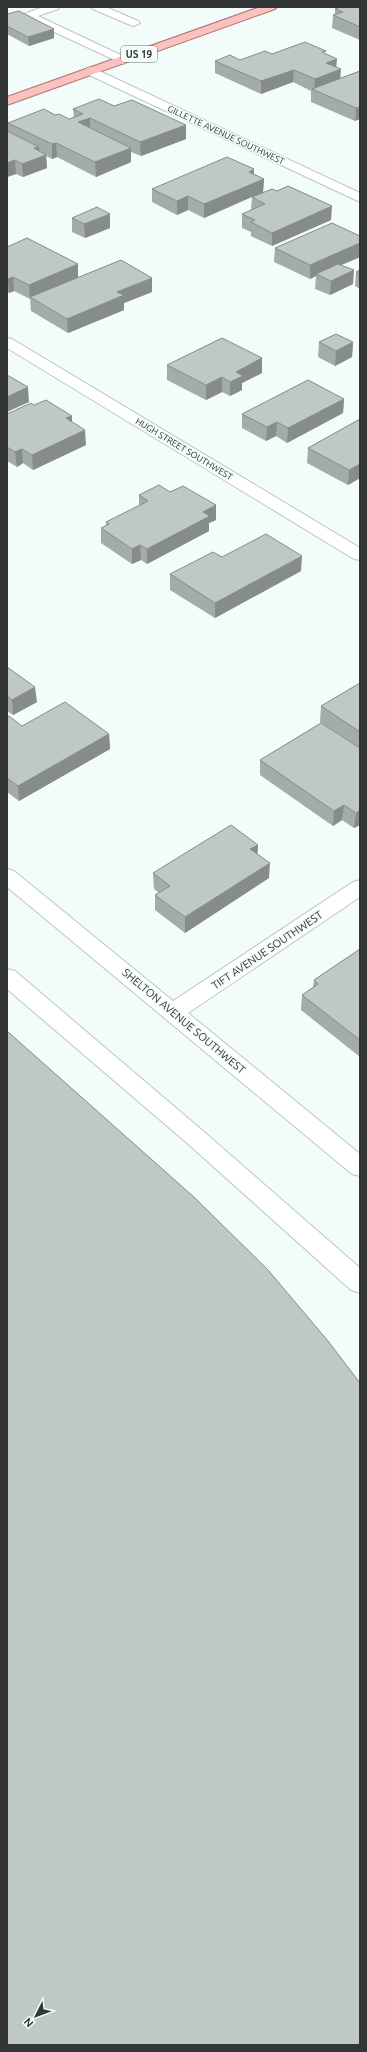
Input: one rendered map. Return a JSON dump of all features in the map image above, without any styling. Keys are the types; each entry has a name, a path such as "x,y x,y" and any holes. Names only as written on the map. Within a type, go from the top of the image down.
{"main road":[{"name":"US 19","path":"7,101 271,7"}],"street":[{"path":"54,7 28,16 123,60"},
{"path":"97,7 134,22"},
{"name":"GILLETTE AVENUE SOUTHWEST","path":"91,71 360,198"},
{"name":"HUGH STREET SOUTHWEST","path":"7,342 360,555"},
{"name":"SHELTON AVENUE SOUTHWEST","path":"7,876 360,1167"},
{"name":"TIFT AVENUE SOUTHWEST","path":"173,1012 360,887"},
{"path":"7,977 195,1137 360,1283"}],"building":[{"path":"341,7 360,7 360,27 333,15 343,12 335,9"},
{"path":"19,11 54,29 28,37 7,26 7,14"},
{"path":"305,42 326,51 322,52 337,59 326,63 341,69 315,79 294,70 261,81 215,61 230,55 240,60 265,51 272,54"},
{"path":"360,71 360,107 356,108 312,89"},
{"path":"99,99 114,106 132,100 186,125 140,142 90,118 78,122 131,148 95,162 56,143 52,144 8,123 44,109 55,115 59,114 69,119 83,114 73,109"},
{"path":"7,131 39,147 34,148 46,155 22,164 15,160 7,163"},
{"path":"227,157 254,169 249,172 264,179 204,204 188,196 177,201 152,189"},
{"path":"288,186 332,206 272,233 251,222 255,220 242,214 265,204 252,197 272,189 277,191"},
{"path":"97,207 110,214 84,224 72,218"},
{"path":"332,223 360,236 360,243 310,265 275,248"},
{"path":"27,238 78,264 29,285 13,277 7,279 7,247"},
{"path":"121,260 152,278 117,292 124,295 67,319 30,297"},
{"path":"338,264 354,270 331,281 316,274"},
{"path":"336,334 353,342 336,351 319,342"},
{"path":"222,338 262,358 236,372 243,376 230,382 222,377 206,385 167,365"},
{"path":"7,375 28,387 7,397"},
{"path":"308,380 344,399 288,428 277,422 267,427 242,414"},
{"path":"46,400 72,416 66,418 85,430 32,455 22,449 15,452 7,447 7,414 31,403 34,405"},
{"path":"360,419 360,464 349,470 308,448"},
{"path":"159,485 170,492 183,486 216,505 203,512 210,516 147,549 140,545 132,549 101,528 109,524 106,522 148,501 139,495"},
{"path":"266,534 302,556 215,603 170,574 213,552 222,557"},
{"path":"7,667 35,687 12,700 7,696"},
{"path":"360,683 360,732 321,706"},
{"path":"65,702 109,734 18,786 7,778 7,717 9,716 22,726"},
{"path":"321,723 360,748 360,810 356,813 344,805 334,811 260,760"},
{"path":"231,825 258,845 250,849 270,863 185,917 155,895 170,886 153,873"},
{"path":"360,949 360,1040 302,995 318,984 314,980"},
{"path":"7,1031 195,1198 268,1270 328,1341 360,1383 360,2045 7,2045"}]}
